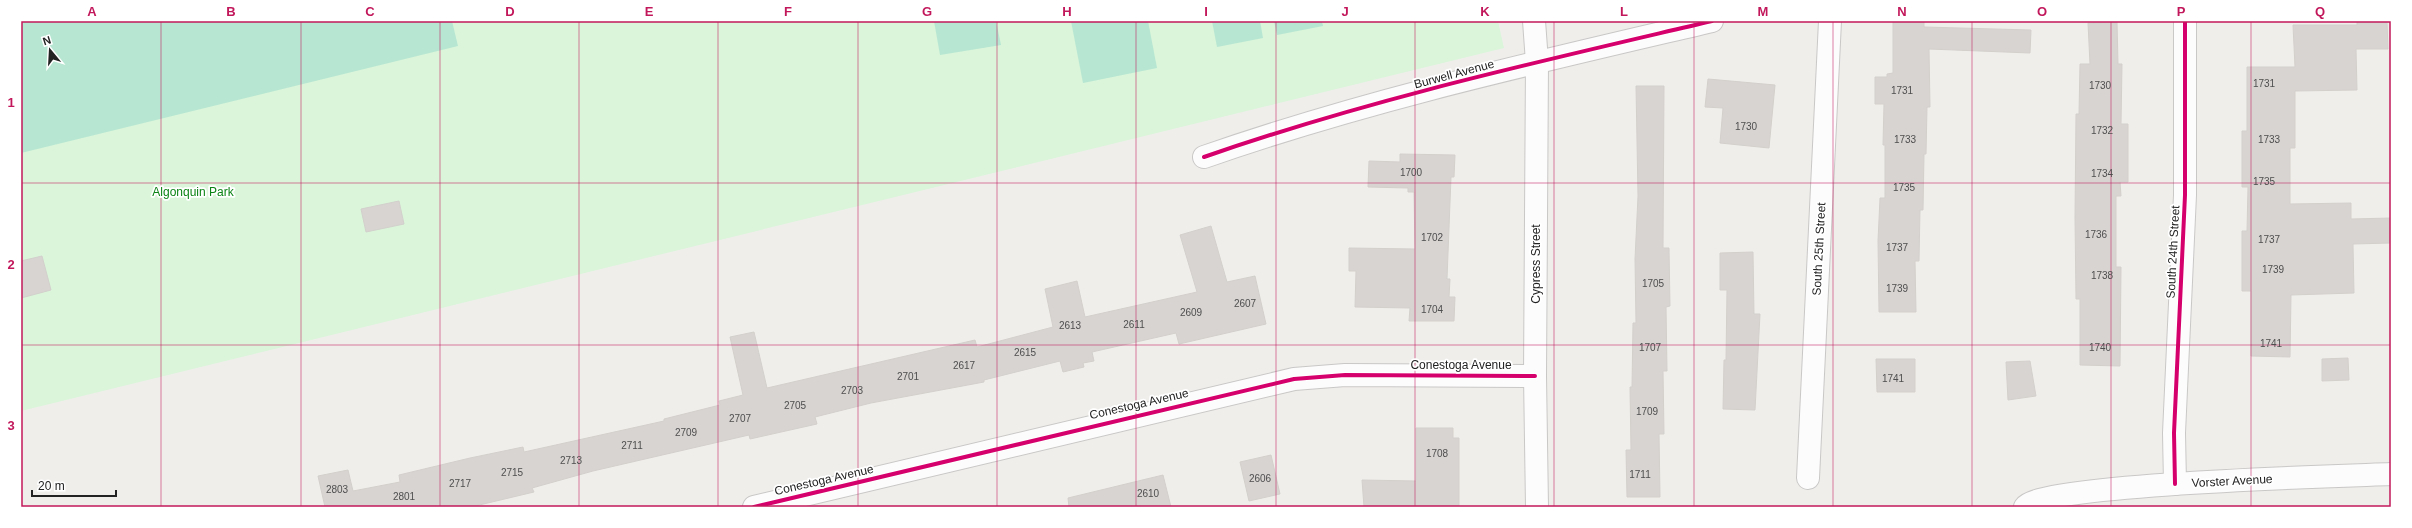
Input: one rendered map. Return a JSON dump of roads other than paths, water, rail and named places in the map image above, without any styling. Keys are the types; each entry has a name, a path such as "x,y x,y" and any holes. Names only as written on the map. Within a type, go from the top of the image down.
{"street":[{"name":"Cypress Street","path":"1534,21 1537,62 1535,376 1537,507"},
{"name":"Burwell Avenue","path":"1204,157 1288,128 1537,62 1712,21"},
{"name":"South 25th Street","path":"1808,478 1830,21"},
{"name":"South 24th Street","path":"2175,484 2174,433 2185,195 2185,21"},
{"name":"Conestoga Avenue","path":"754,507 1294,379 1346,375 1535,376"},
{"name":"Vorster Avenue","path":"2026,505 2062,494 2175,484 2391,474"}],"park label":[{"name":"Algonquin Park","path":"193,192"}]}
